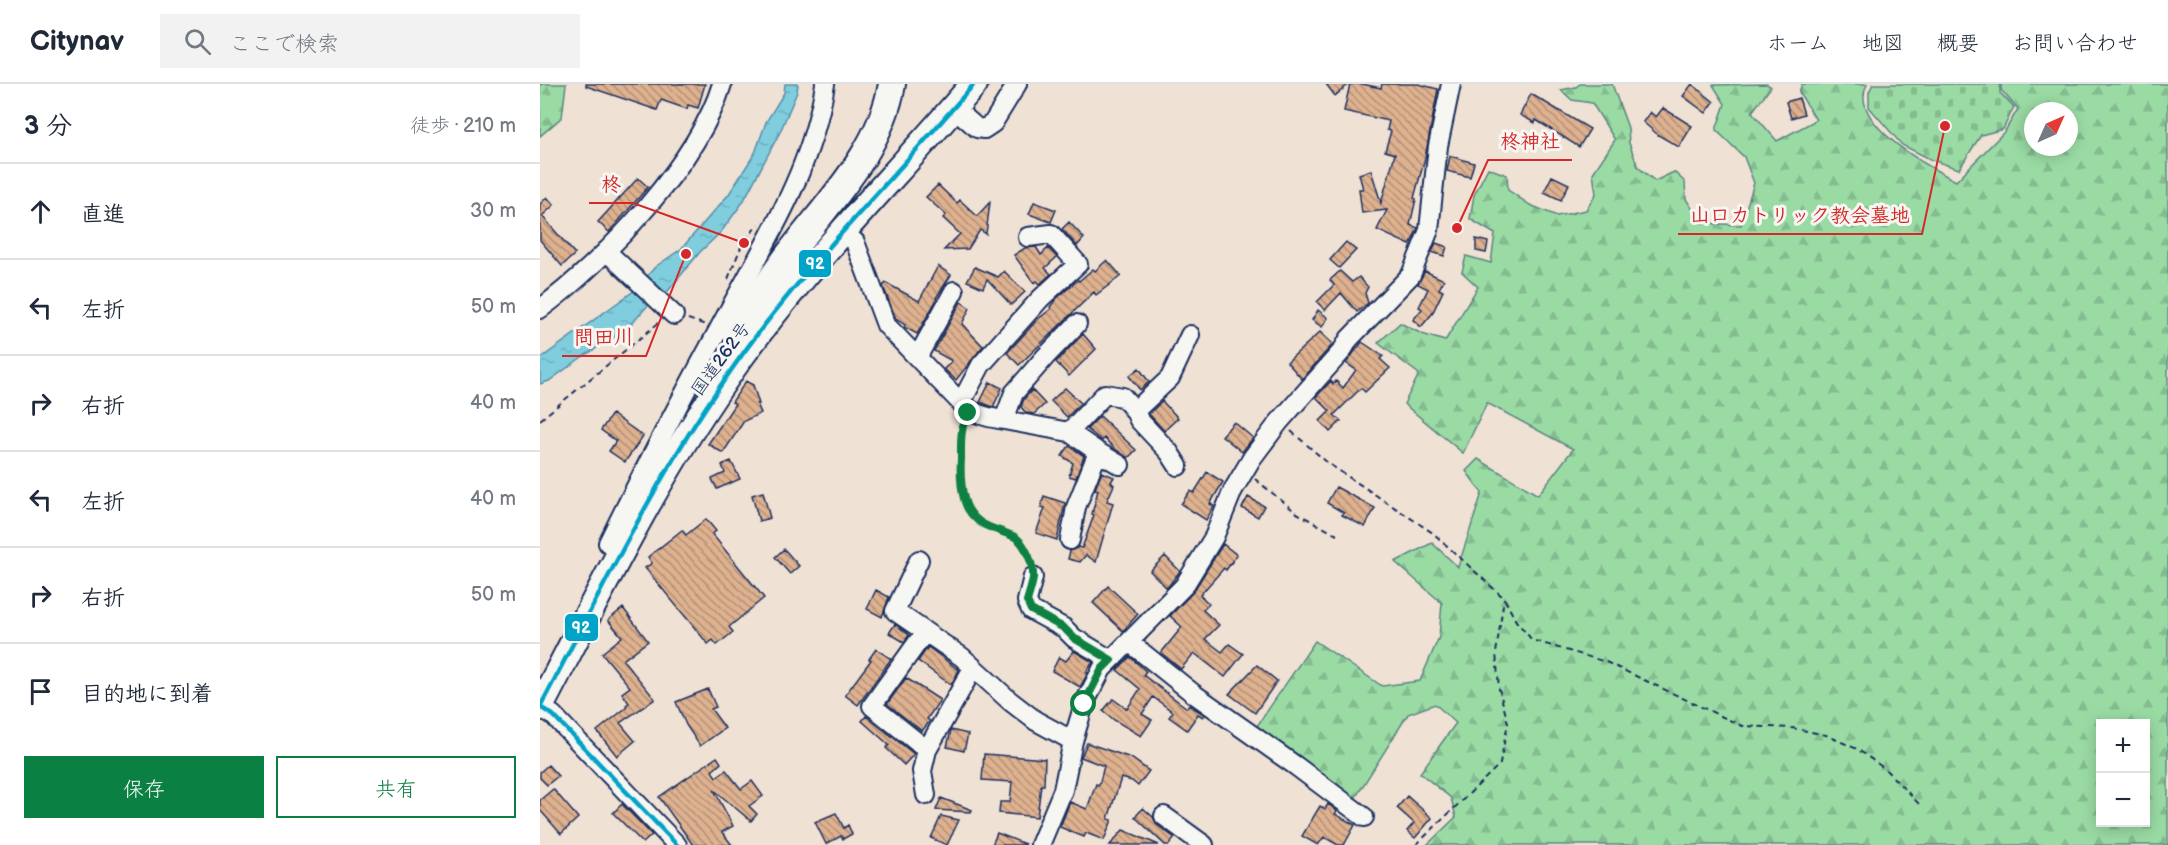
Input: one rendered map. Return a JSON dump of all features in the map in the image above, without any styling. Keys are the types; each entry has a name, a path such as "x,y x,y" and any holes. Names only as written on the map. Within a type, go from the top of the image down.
{"highway":[{"path":"738,335 774,275 869,148 885,116 892,84"},
{"name":"国道262号","path":"540,670 667,439 738,335 815,239 974,84"},
{"path":"956,102 991,84"},
{"name":"国道262号","path":"540,707 652,495 690,431 753,341 842,231 956,102"}],"street":[{"path":"540,309 608,253 684,160 705,123 722,84"},
{"path":"608,543 638,481 785,204 808,152 825,84"},
{"path":"956,102 977,128 984,129 993,123 1017,84"},
{"path":"1040,845 1063,790 1073,741 1084,704 1102,669 1184,586 1214,537 1243,472 1279,422 1342,351 1348,339 1411,274 1429,230 1438,146 1451,84"},
{"path":"842,231 855,242 886,324 965,407 978,415 1069,432 1120,465"},
{"path":"965,407 981,365 1040,299 1078,264 1051,234 1028,237"},
{"path":"608,253 672,313"},
{"path":"918,356 954,291"},
{"path":"1004,420 1014,393 1077,324"},
{"path":"1135,411 1170,378 1190,335"},
{"path":"1069,432 1105,394 1123,397 1135,411 1139,420 1169,452 1178,466"},
{"path":"1070,540 1076,507 1098,452"},
{"path":"919,560 895,611 962,657 1036,721 1073,741"},
{"path":"1033,577 1027,601 1031,610 1064,628 1074,638 1111,660"},
{"path":"926,632 872,706 927,750"},
{"path":"1129,642 1194,694 1287,759 1364,817"},
{"path":"926,795 922,771 927,750 973,668"},
{"path":"540,707 553,715 677,845"},
{"path":"1164,816 1204,845"}],"path":[{"path":"728,280 741,247 759,222"},
{"path":"540,420 672,313 711,327"},
{"path":"965,407 961,463 963,493 967,507 986,526 1015,538 1023,545 1029,557 1033,577"},
{"path":"1279,422 1329,464 1433,533 1504,598 1516,621 1532,640 1606,662 1742,726 1792,728 1826,735 1857,749 1885,769 1919,804"},
{"path":"1243,472 1249,474 1297,513 1337,535"},
{"path":"1416,845 1500,764 1508,723 1499,689 1496,653 1504,598"}],"green space":[{"path":"540,84 566,84 562,117 540,136"},
{"path":"1580,84 1612,84 1628,128 1629,143 1638,167 1655,181 1674,172 1685,182 1686,199 1701,223 1741,225 1754,183 1744,157 1716,130 1725,104 1713,85 1767,84 1771,87 1752,112 1777,141 1816,120 1799,92 1802,84 1867,84 1864,99 1869,114 1879,128 1911,154 1956,181 2005,131 2018,109 2001,90 2001,84 2168,84 2168,845 1427,845 1456,817 1451,798 1420,773 1456,723 1435,704 1408,714 1354,800 1255,729 1315,641 1382,686 1420,681 1439,637 1442,603 1395,562 1432,543 1458,567 1482,493 1466,471 1478,459 1538,495 1573,449 1487,403 1463,453 1404,404 1419,374 1378,343 1400,323 1422,334 1445,341 1478,287 1462,272 1466,256 1491,263 1495,234 1470,219 1474,195 1488,168 1507,175 1508,190 1530,205 1557,216 1586,210 1596,194 1593,173 1615,140 1592,103 1572,100 1561,90"},
{"path":"1873,84 2000,84 2000,93 2014,107 2003,129 1981,135 1959,169 1932,160 1902,145 1869,107 1869,92"}],"water":[{"path":"785,84 798,84 797,92 780,132 743,202 721,232 700,252 664,296 651,302 626,330 549,381 540,384 540,359 635,290 655,267 681,249 729,194 755,153 766,122 784,93"}],"building":[{"path":"586,84 705,84 698,108 688,105 687,109 661,100 657,110 586,86"},
{"path":"1326,84 1349,84 1335,96"},
{"path":"1350,84 1381,88 1382,84 1418,84 1438,89 1410,225 1418,228 1410,245 1377,230 1387,210 1362,213 1359,189 1363,189 1359,174 1371,170 1381,203 1395,154 1385,151 1391,131 1387,130 1389,121 1344,111"},
{"path":"1692,84 1714,102 1706,113 1683,96"},
{"path":"1531,94 1590,129 1579,147 1536,120 1535,123 1520,115"},
{"path":"1799,98 1804,114 1791,118 1786,102"},
{"path":"1663,108 1692,126 1679,147 1658,135 1643,122 1650,112 1656,117"},
{"path":"1450,156 1474,163 1470,177 1447,171"},
{"path":"1552,176 1569,184 1561,200 1544,192"},
{"path":"638,178 648,187 609,232 598,222"},
{"path":"938,185 957,203 960,200 977,216 990,202 986,234 980,230 968,249 944,250 960,234 943,218 946,215 926,197"},
{"path":"547,197 554,205 542,216 575,254 562,266 540,240 540,204"},
{"path":"1034,202 1056,210 1051,222 1029,214"},
{"path":"1069,222 1084,238 1077,246 1062,229"},
{"path":"1476,239 1488,242 1486,253 1476,251"},
{"path":"1346,242 1356,250 1339,268 1330,260"},
{"path":"1436,243 1447,247 1444,256 1432,252"},
{"path":"1036,247 1041,255 1048,248 1057,257 1045,268 1051,274 1040,284 1037,281 1034,283 1014,255 1025,248"},
{"path":"1107,260 1121,276 1096,295 1094,292 1019,365 1007,353 1038,319 1051,309 1056,299"},
{"path":"938,266 951,275 917,334 904,327 905,325 896,319 883,286 886,283 919,301"},
{"path":"975,267 998,277 1004,271 1025,292 1011,305 987,279 983,288 967,281"},
{"path":"1340,271 1352,282 1359,277 1368,287 1365,293 1368,303 1357,312 1341,293 1325,310 1317,302 1334,285 1330,280"},
{"path":"1425,271 1444,280 1439,289 1443,291 1432,314 1421,327 1413,320 1422,309 1419,307 1428,289 1418,284"},
{"path":"961,302 970,308 962,324 983,346 956,380 944,369 952,361 934,351"},
{"path":"1318,310 1328,318 1322,327 1312,320"},
{"path":"1320,332 1333,344 1302,379 1287,362"},
{"path":"1083,334 1096,349 1069,376 1056,362"},
{"path":"1362,342 1383,356 1380,359 1390,368 1365,392 1361,388 1334,415 1341,421 1330,432 1320,421 1330,411 1316,397 1331,381 1333,384 1336,381 1343,388 1356,370 1346,363"},
{"path":"1139,368 1149,382 1140,390 1129,376"},
{"path":"746,381 753,385 761,413 744,421 723,453 708,444 735,404 732,402"},
{"path":"990,382 1002,388 993,407 980,402"},
{"path":"1065,388 1081,403 1067,417 1051,401"},
{"path":"1032,390 1045,404 1034,414 1026,413 1021,407 1024,399"},
{"path":"1162,401 1178,418 1164,431 1149,414"},
{"path":"612,414 643,436 625,462 609,451 616,441 601,430"},
{"path":"1100,416 1136,450 1128,458 1104,438 1102,441 1087,429"},
{"path":"1234,422 1253,438 1242,452 1222,436"},
{"path":"1069,446 1084,456 1076,478 1069,476 1073,463 1062,456"},
{"path":"731,461 740,479 717,489 712,479 725,473 722,465"},
{"path":"1102,472 1114,477 1111,482 1114,485 1107,501 1113,503 1096,562 1086,555 1080,562 1068,559 1070,551 1078,547 1082,548 1094,515 1092,514 1098,490 1095,489"},
{"path":"1207,472 1223,482 1210,504 1214,506 1206,520 1181,504 1190,491 1194,493"},
{"path":"1336,487 1375,508 1365,527 1342,515 1344,513 1327,503"},
{"path":"763,492 770,518 759,521 752,495"},
{"path":"1044,496 1065,503 1057,540 1036,533 1045,508 1041,507"},
{"path":"1248,497 1264,506 1258,517 1242,508"},
{"path":"706,519 716,531 712,534 764,598 729,627 733,632 717,645 713,640 708,644 645,568 652,563 648,557 682,530 686,535"},
{"path":"1223,544 1237,555 1226,570 1224,568 1200,595 1209,604 1203,610 1219,625 1205,639 1222,652 1229,644 1243,654 1225,677 1194,653 1181,669 1161,653 1182,627 1170,616 1193,592"},
{"path":"784,549 799,566 790,574 775,557"},
{"path":"1165,556 1180,571 1167,588 1150,571"},
{"path":"1108,586 1138,614 1123,631 1093,603"},
{"path":"876,590 889,597 882,617 867,609"},
{"path":"623,608 648,641 623,660 655,699 620,723 635,741 617,756 597,731 629,703 622,693 630,687 602,653 622,637 608,620"},
{"path":"895,624 909,635 904,642 889,633"},
{"path":"928,647 959,670 951,685 918,661"},
{"path":"876,649 891,659 858,705 845,695 871,660 869,659"},
{"path":"1074,651 1093,662 1080,687 1052,671 1059,657 1066,661"},
{"path":"1130,657 1146,671 1143,675 1187,708 1189,705 1205,715 1203,717 1198,714 1187,730 1169,717 1173,712 1153,697 1142,714 1152,720 1141,736 1114,720 1103,711 1113,699 1127,709 1140,689 1117,670"},
{"path":"1257,665 1277,681 1255,713 1229,694"},
{"path":"906,678 940,700 927,719 930,721 922,731 887,704"},
{"path":"708,689 716,707 711,709 725,728 700,746 686,725 676,702"},
{"path":"866,716 914,754 904,765 886,748 889,745 862,721"},
{"path":"951,730 968,734 964,751 947,747"},
{"path":"1087,743 1131,758 1149,771 1138,786 1132,781 1121,778 1108,819 1112,820 1104,840 1086,833 1084,837 1060,827 1070,802 1087,809 1096,784 1099,785 1104,766 1081,757"},
{"path":"984,754 1045,759 1044,785 1041,785 1037,817 999,813 1000,802 1010,802 1012,782 982,780"},
{"path":"717,757 721,763 712,771 716,777 726,770 741,789 752,781 763,796 749,806 757,814 751,821 714,790 733,826 722,832 732,845 693,845 659,797"},
{"path":"548,765 558,776 547,785 540,778 540,772"},
{"path":"553,789 578,818 561,834 540,810 540,800"},
{"path":"1407,796 1432,818 1415,838 1407,831 1414,823 1397,808"},
{"path":"941,798 972,810 971,812 936,810"},
{"path":"622,804 652,835 643,843 613,813"},
{"path":"1328,804 1337,811 1335,814 1355,825 1344,845 1338,845 1324,837 1318,845 1302,836 1320,806 1325,809"},
{"path":"1143,808 1153,817 1157,825 1175,838 1169,845 1165,845 1135,817"},
{"path":"836,813 844,828 848,825 852,834 843,839 841,836 826,844 815,822"},
{"path":"941,816 959,820 947,845 931,838"},
{"path":"1123,830 1159,845 1110,845"},
{"path":"997,833 1025,844 1025,845 992,845"}],"transit line":[{"name":"92","path":"677,845 553,715 540,707 650,499 725,379 814,264 974,84"}],"place":[{"name":"山口カトリック教会墓地","path":"1945,126"},
{"name":"柊神社","path":"1457,228"},
{"name":"柊","path":"744,243"},
{"name":"問田川","path":"686,254"}],"route":[{"path":"968,413 964,418 962,431 961,463 963,493 967,507 986,526 1015,538 1023,545 1029,557 1033,577 1027,601 1031,610 1064,628 1074,638 1111,660 1102,669 1084,704"}]}
